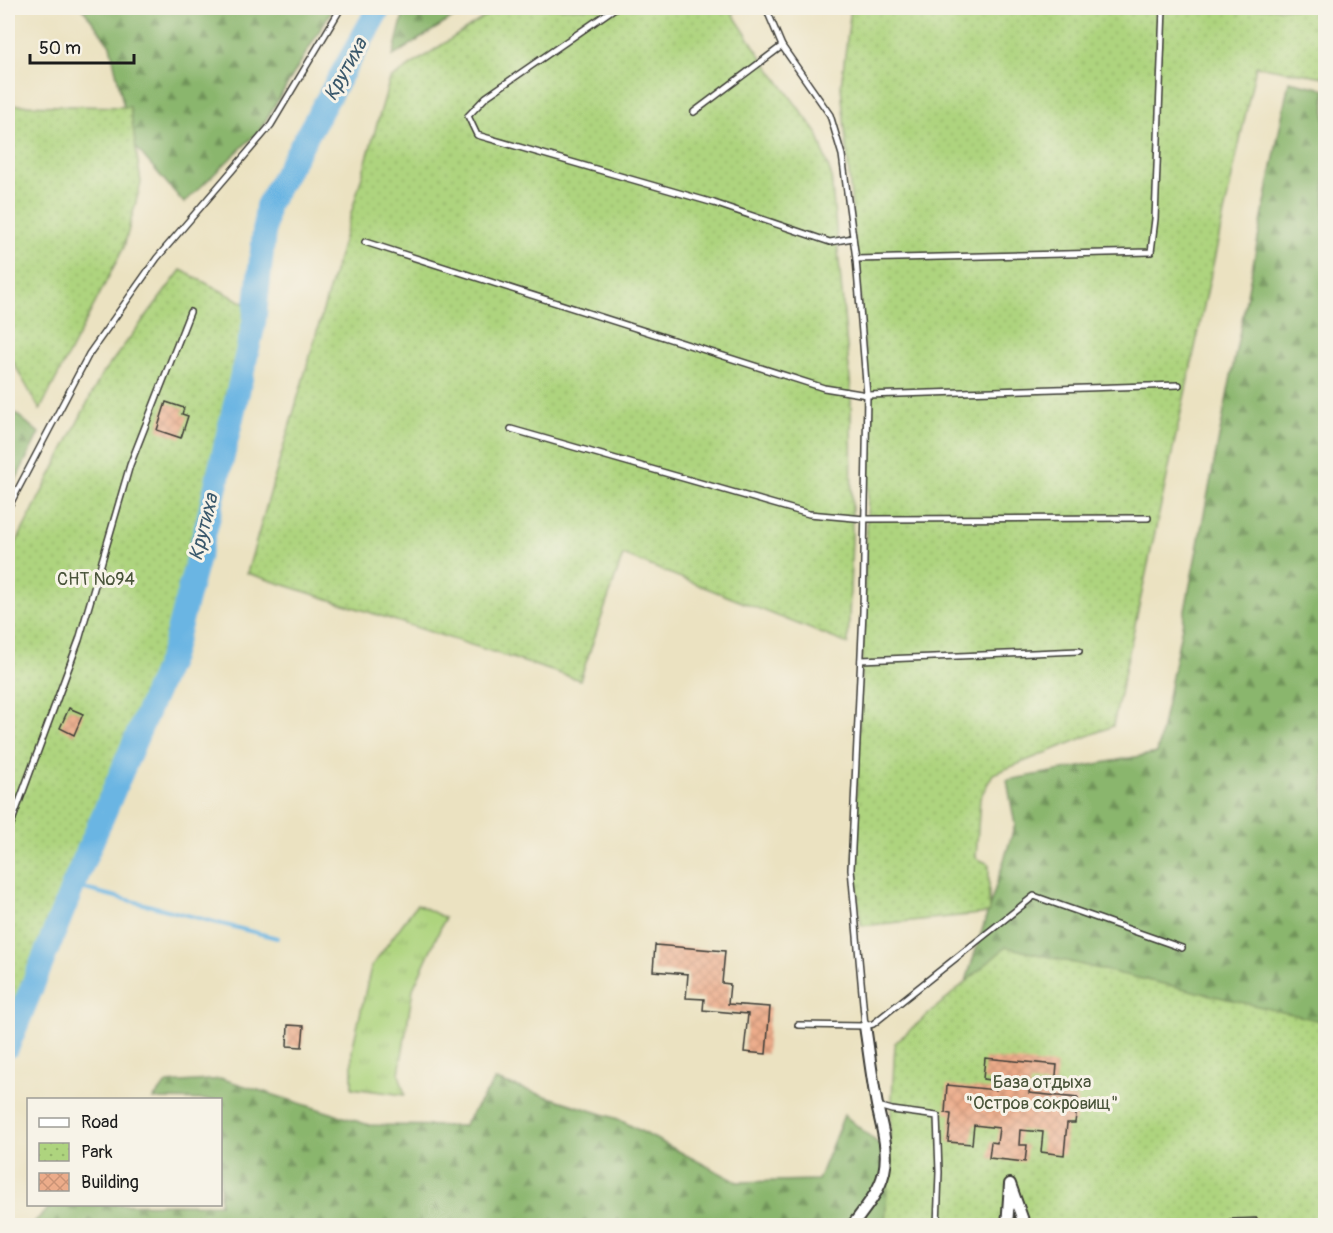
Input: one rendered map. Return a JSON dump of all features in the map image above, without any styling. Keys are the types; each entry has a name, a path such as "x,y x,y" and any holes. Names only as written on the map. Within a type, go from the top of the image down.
{"street":[{"path":"852,1226 875,1194 885,1169 884,1129 865,1026"},
{"path":"1007,1226 1010,1184 1025,1226"}],"lane":[{"path":"8,508 89,354 157,258 271,125 341,8"},
{"path":"615,8 486,97 468,116 477,135 714,203 830,242 853,238"},
{"path":"766,8 782,46 830,115 842,155 856,259 867,395 866,519 851,868 865,1026"},
{"path":"856,259 1151,252 1155,219 1163,8"},
{"path":"1298,8 1326,11"},
{"path":"694,112 782,46"},
{"path":"365,242 824,388 867,395 1179,385"},
{"path":"8,832 79,640 130,465 190,312"},
{"path":"511,429 809,514 866,519 1148,518"},
{"path":"861,660 1078,651"},
{"path":"798,1025 865,1026 873,1023 1034,896 1182,948"},
{"path":"878,1106 937,1116 939,1172 937,1226"}],"green space":[{"path":"82,8 333,8 260,130 184,203 132,143 110,45"},
{"path":"405,8 468,8 393,56"},
{"path":"498,8 741,8 732,13 817,133 831,175 851,390 852,537 848,644 623,555 580,680 247,573 390,79"},
{"path":"851,8 1325,8 1325,77 1256,66 1113,726 993,774 980,798 976,858 989,864 989,913 861,926 854,858 871,417 841,86"},
{"path":"1289,81 1325,89 1325,1225 952,1026 1015,825 1007,780 1157,753"},
{"path":"8,105 130,107 141,183 124,247 40,410 8,353"},
{"name":"СНТ №94","path":"181,270 250,306 172,643 8,1021 8,559 101,376"},
{"path":"8,407 39,433 8,496"},
{"path":"417,904 445,918 413,989 399,1074 405,1095 352,1088 352,1050 371,967"},
{"name":"База отдыха \"Остров сокровищ\"","path":"1006,947 1325,1022 1325,1225 885,1226 895,1043"},
{"path":"223,1079 369,1125 463,1126 495,1080 618,1119 737,1182 818,1180 844,1115 908,1168 912,1226 30,1226 51,1206 222,1206 222,1098 154,1098 167,1083"}],"building":[{"path":"166,402 184,408 182,414 188,416 181,438 157,430"},
{"path":"69,708 83,714 74,735 60,728"},
{"path":"655,945 725,951 722,983 730,984 728,1004 770,1007 766,1054 744,1052 748,1014 703,1010 704,999 686,998 688,974 653,971"},
{"path":"288,1025 304,1026 302,1047 287,1046"},
{"path":"985,1058 1057,1065 1055,1085 1030,1083 1029,1093 1078,1098 1075,1123 1067,1123 1064,1155 1041,1152 1043,1132 1020,1130 1019,1145 1027,1145 1025,1162 989,1158 991,1142 997,1143 999,1128 974,1125 972,1144 948,1142 951,1114 945,1113 947,1085 996,1090 997,1081 983,1079"},
{"path":"1257,1218 1258,1226 1230,1226 1230,1219"}],"waterway":[{"name":"Крутиха","path":"8,1046 172,654 208,520 254,323 267,206 379,8"},
{"path":"73,886 277,938"}]}
